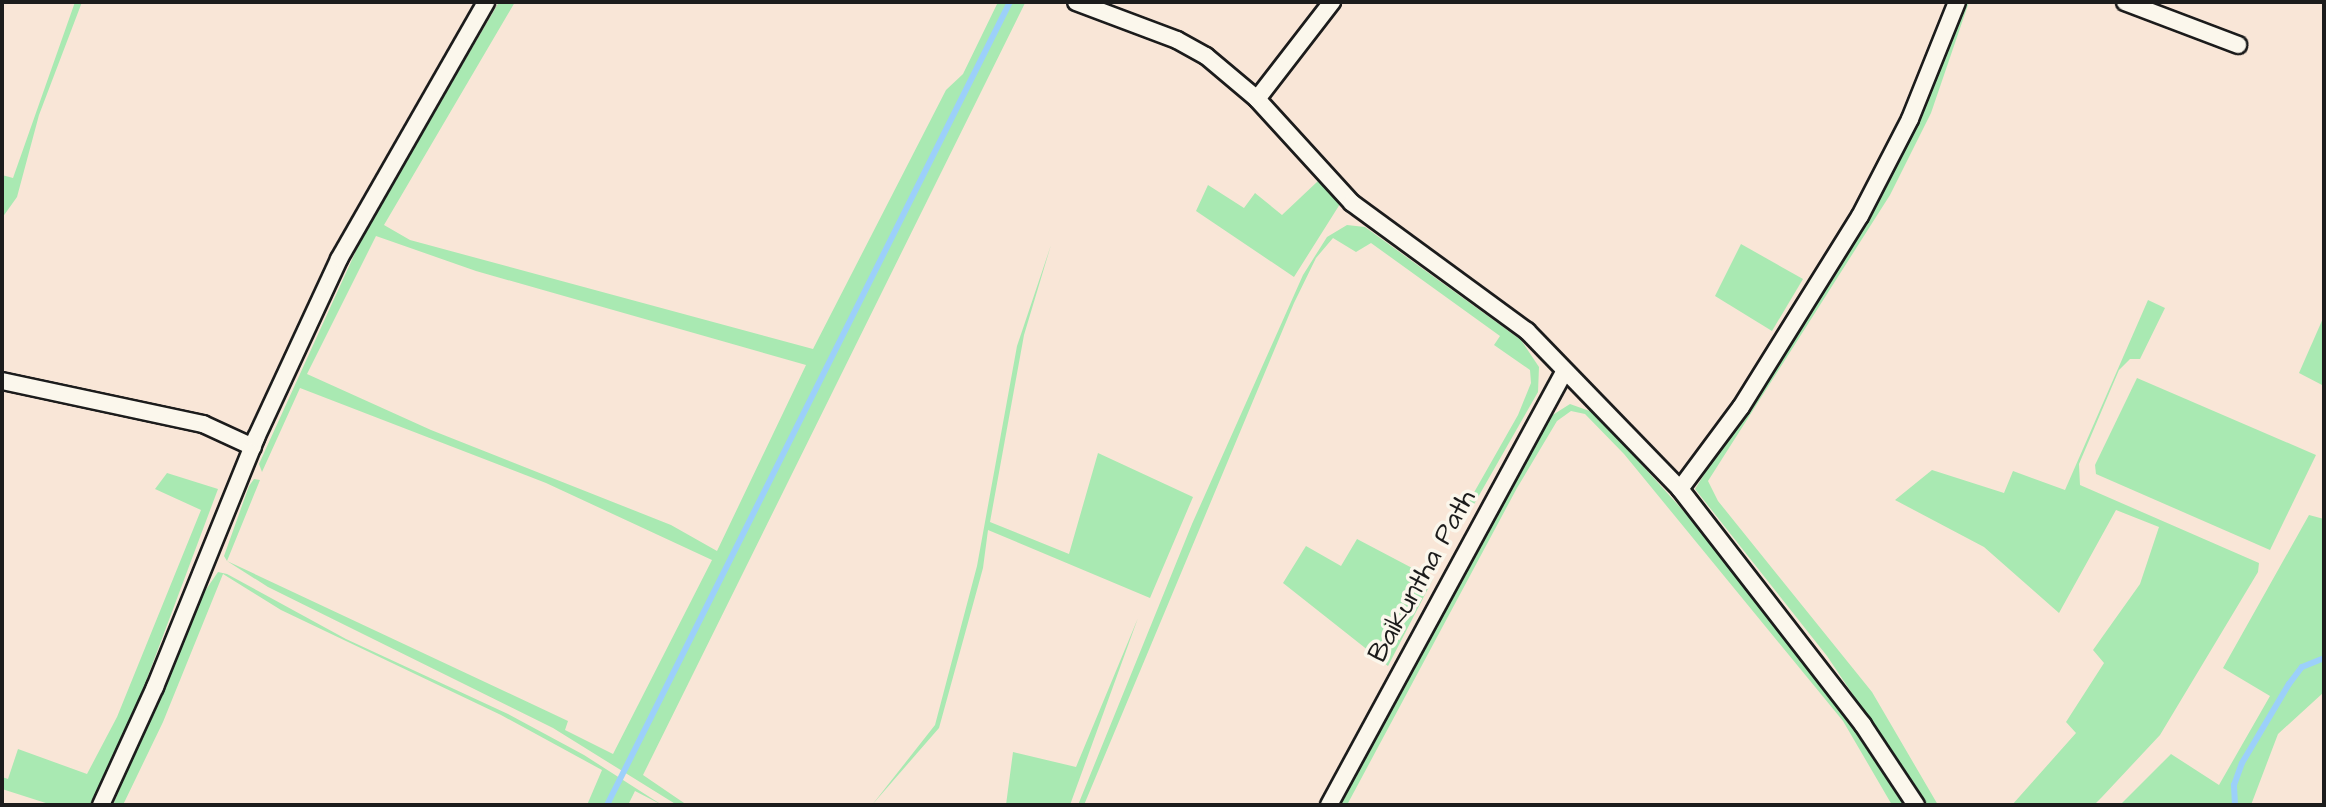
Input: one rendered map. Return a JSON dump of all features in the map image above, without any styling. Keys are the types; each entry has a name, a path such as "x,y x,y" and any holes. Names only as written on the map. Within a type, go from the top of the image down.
{"street":[{"path":"101,805 155,687 253,447 339,259 486,2"},
{"path":"1076,2 1177,40 1257,99 1352,203 1527,331 1564,373 1680,489 1863,725 1916,805"},
{"path":"1257,99 1332,2"},
{"path":"1680,489 1741,407 1860,216 1910,119 1957,2"},
{"path":"2125,2 2238,45"},
{"name":"Baikuntha Path","path":"1329,805 1564,373"},
{"path":"2,381 203,424 253,447"}],"green space":[{"path":"75,2 82,2 39,115 17,197 2,218 2,175 13,178"},
{"path":"499,2 515,2 384,225 410,240 813,349 946,90 963,74 998,2 1025,3 643,775 687,805 677,805 553,728 268,587 227,561 568,721 565,730 613,754 712,560 546,483 300,388 262,472 259,464 365,231","holes":["376,236 476,271 806,365 717,551 671,525 431,430 307,374"]},
{"path":"1963,2 1969,2 1931,113 1890,195 1708,481 1718,501 1872,692 1938,805 1927,805 1827,656 1695,489 1884,190 1917,121"},
{"path":"1318,181 1340,204 1294,277 1196,211 1208,185 1244,208 1255,193 1282,215"},
{"path":"1347,225 1365,227 1521,340 1539,367 1538,392 1473,506 1468,503 1518,415 1531,383 1530,370 1494,345 1500,336 1371,243 1356,252 1333,238 1316,258 1294,303 1084,805 1078,805 1192,524 1303,275 1327,237"},
{"path":"1741,244 1803,279 1772,331 1715,296"},
{"path":"1051,245 1024,335 990,522 1069,554 1098,453 1193,497 1150,598 988,530 983,568 939,728 872,805 935,725 977,566 1017,346"},
{"path":"2148,300 2165,308 2140,359 2130,359 2119,370 2079,464 2080,485 2259,563 2258,572 2160,735 2094,805 2012,805 2076,733 2066,722 2104,663 2093,650 2140,584 2159,527 2116,510 2059,613 1984,547 1895,500 1932,470 2004,493 2013,471 2065,490"},
{"path":"2324,316 2324,386 2299,373"},
{"path":"2137,378 2316,455 2270,550 2096,474 2095,465"},
{"path":"1570,404 1595,413 1707,537 1853,723 1905,805 1892,805 1843,721 1624,454 1585,414 1571,411 1557,421 1517,488 1347,805 1340,805 1531,443 1551,416"},
{"path":"167,473 218,489 142,692 91,805 52,805 2,789 2,777 8,779 18,749 87,774 117,717 201,510 155,489"},
{"path":"254,479 260,480 227,561 224,556 249,486"},
{"path":"2309,515 2324,519 2324,692 2278,734 2251,805 2120,805 2171,754 2219,785 2270,696 2223,668"},
{"path":"1357,539 1433,579 1388,666 1283,583 1306,546 1341,566"},
{"path":"218,572 227,574 346,639 508,714 584,755 662,805 635,791 628,805 587,805 602,770 501,715 281,610 223,574 163,722 123,805 113,805 196,604"},
{"path":"1138,618 1070,805 1006,805 1013,752 1076,767"}],"waterway":[{"path":"607,805 1010,2"},
{"path":"2235,805 2234,785 2242,763 2289,684 2302,667 2324,658"}]}
